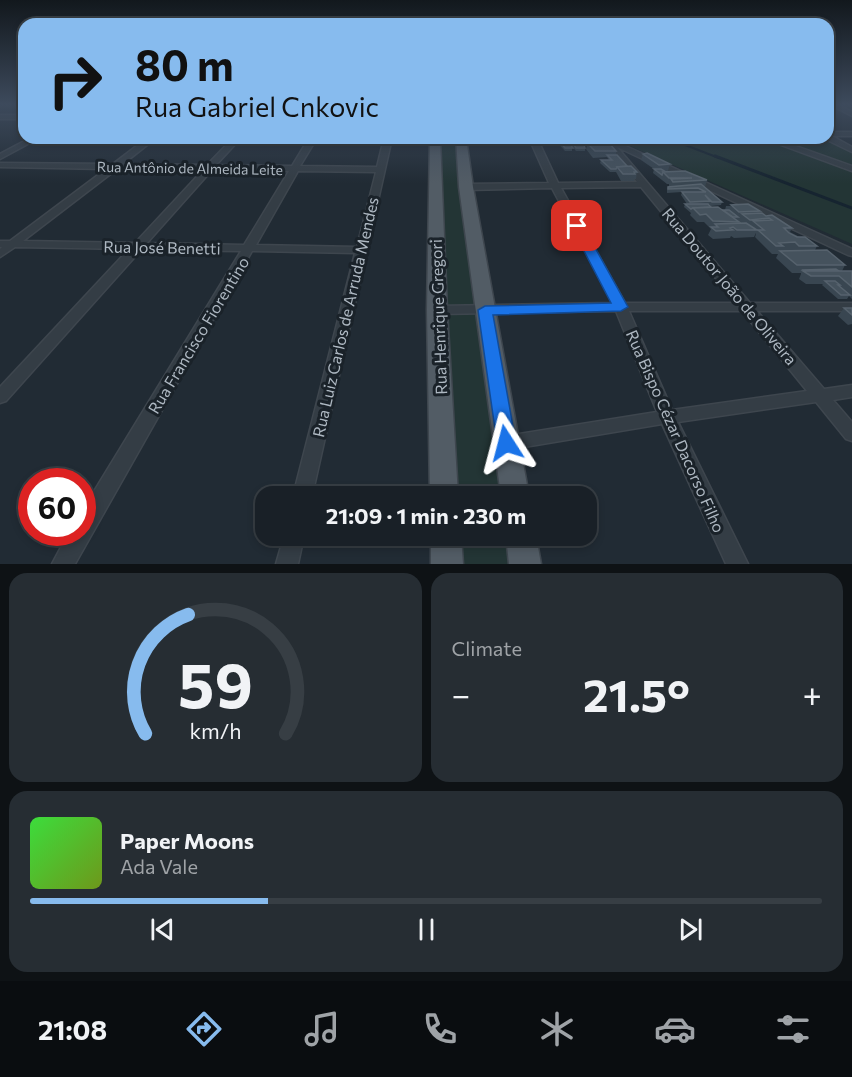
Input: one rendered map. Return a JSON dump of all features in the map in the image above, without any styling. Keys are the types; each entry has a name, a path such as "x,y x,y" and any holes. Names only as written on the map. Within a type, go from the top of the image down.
{"main road":[{"name":"Rua Henrique Gregori","path":"435,144 436,310 444,486"},
{"path":"462,144 466,187 513,486"}],"street":[{"path":"834,135 852,134"},
{"path":"834,139 852,150"},
{"path":"0,157 24,144"},
{"path":"0,254 144,144"},
{"path":"0,397 231,144"},
{"name":"Rua Francisco Fiorentino","path":"96,508 310,144"},
{"name":"Rua Luiz Carlos de Arruda Mendes","path":"305,486 387,144"},
{"name":"Rua Bispo Cézar Dacorso Filho","path":"536,144 555,186 621,307 667,417 737,564"},
{"name":"Rua Doutor João de Oliveira","path":"609,144 852,434"},
{"path":"616,144 852,253"},
{"path":"783,144 852,169"},
{"name":"Rua Antônio de Almeida Leite","path":"0,165 381,170"},
{"path":"466,187 645,184"},
{"path":"795,228 818,249"},
{"name":"Rua José Benetti","path":"0,244 360,250"},
{"path":"436,310 852,307"},
{"path":"506,443 852,391"},
{"name":"Rua Francisco Fiorentino","path":"63,564 74,546"},
{"path":"287,564 292,546"}],"shaded area":[{"path":"834,142 852,152 852,167 786,144"},
{"path":"439,144 458,144 503,486 455,486"},
{"path":"626,144 779,144 852,171 852,244"},
{"path":"456,546 510,546 513,564 457,564"}],"building":[{"path":"562,144 570,144 573,148 565,148"},
{"path":"574,144 583,144 585,148 576,148"},
{"path":"588,144 610,144 616,151 595,151"},
{"path":"647,153 670,164 659,165 643,154"},
{"path":"607,155 617,155 627,166 611,169 601,160 612,160"},
{"path":"631,166 637,172 634,172 635,174 623,174 617,167"},
{"path":"654,169 661,169 666,172 662,175"},
{"path":"685,171 707,180 673,182 671,179 692,178 669,178 663,172"},
{"path":"701,184 722,202 712,202 705,195 710,201 690,202 682,192 706,192 698,188 668,189 668,187"},
{"path":"685,204 708,204 711,207 691,209"},
{"path":"748,204 760,211 739,212 731,205"},
{"path":"718,207 739,222 713,221 706,214 700,215 693,208"},
{"path":"723,210 729,210 738,217 733,217"},
{"path":"762,213 766,216 772,215 792,228 784,228 789,233 797,237 805,237 817,246 799,246 795,242 779,243 783,246 776,246 758,230 764,230 753,221 772,220 769,218 750,220 742,214"},
{"path":"746,223 757,230 737,230 733,227 730,228 733,230 716,231 711,227 718,227 715,224"},
{"path":"827,250 845,265 797,265 780,251"},
{"path":"836,269 839,271 803,270"},
{"path":"803,271 852,271 852,287 839,276 811,276"},
{"path":"825,281 835,281 850,295 841,295"},
{"path":"844,308 852,308 852,315"}],"waterway":[{"path":"683,144 719,158"},
{"path":"715,156 852,208"}],"route":[{"path":"506,443 485,310 621,307 577,226"}]}
